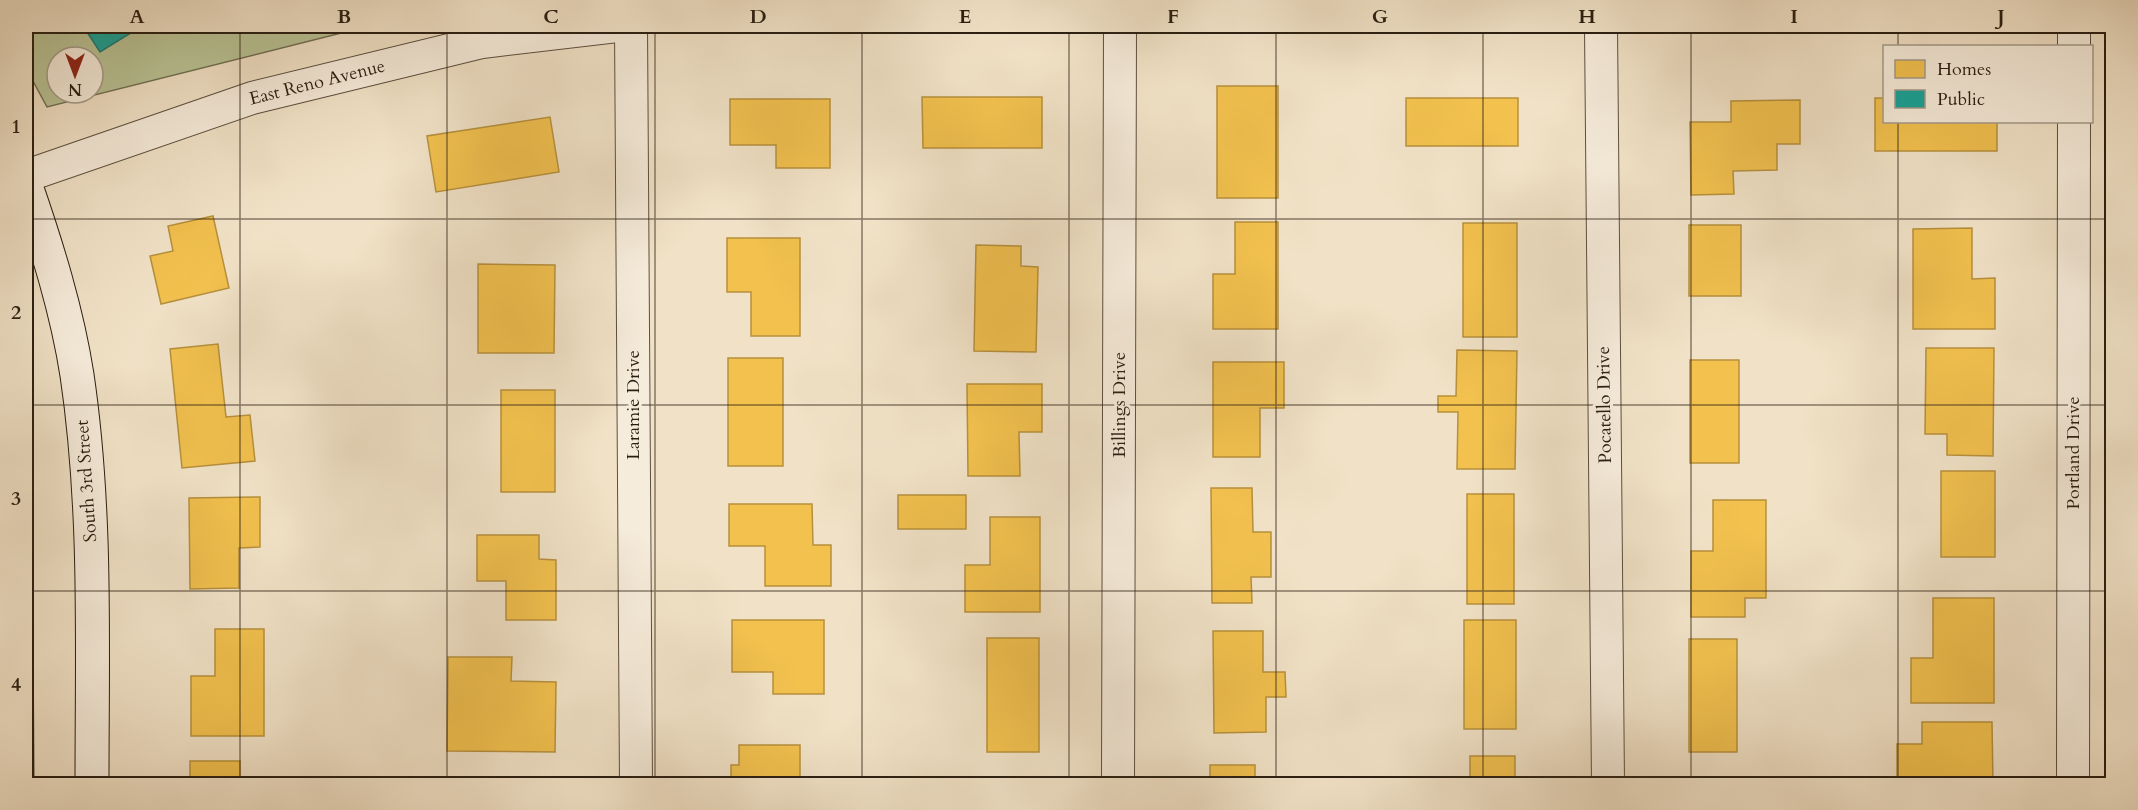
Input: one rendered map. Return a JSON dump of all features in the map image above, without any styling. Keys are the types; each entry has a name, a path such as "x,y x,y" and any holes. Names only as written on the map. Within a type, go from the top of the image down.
{"street":[{"name":"East Reno Avenue","path":"26,176 252,98 482,42 617,26"},
{"name":"Laramie Drive","path":"631,26 636,784"},
{"name":"Billings Drive","path":"1118,784 1120,26"},
{"name":"Pocatello Drive","path":"1600,26 1608,784"},
{"path":"2074,26 2074,45"},
{"name":"Portland Drive","path":"2073,784 2074,123"},
{"name":"South 3rd Street","path":"26,186 61,304 76,372 85,441 92,577 92,784"}],"green space":[{"path":"26,26 369,26 105,92 105,45 45,45 45,103 26,68"},
{"path":"26,432 32,549 34,784 26,784"}],"building: Homes":[{"path":"1217,86 1278,86 1278,198 1217,198"},
{"path":"922,97 1042,97 1042,148 923,148"},
{"path":"1406,98 1518,98 1518,146 1406,146"},
{"path":"1875,98 1883,98 1883,123 1997,123 1997,151 1875,151"},
{"path":"730,99 830,99 830,168 776,168 776,145 730,145"},
{"path":"1800,100 1800,144 1777,144 1777,170 1733,171 1734,194 1691,195 1690,122 1731,122 1731,101"},
{"path":"550,117 559,172 436,192 427,136"},
{"path":"213,216 229,288 161,304 150,256 173,251 168,226"},
{"path":"1235,222 1278,222 1278,329 1213,329 1213,274 1235,274"},
{"path":"1463,223 1517,223 1517,337 1463,337"},
{"path":"1689,225 1741,225 1741,296 1689,296"},
{"path":"1972,228 1972,279 1995,278 1995,329 1913,329 1913,229"},
{"path":"727,238 800,238 800,336 751,336 751,292 727,292"},
{"path":"976,245 1021,246 1021,266 1038,267 1036,352 974,351"},
{"path":"478,264 555,265 554,353 478,353"},
{"path":"218,344 226,417 250,415 255,461 182,468 170,349"},
{"path":"1926,348 1994,348 1993,456 1947,455 1947,434 1925,434"},
{"path":"1457,350 1517,351 1515,469 1457,469 1458,412 1438,412 1438,396 1456,396"},
{"path":"728,358 783,358 783,466 728,466"},
{"path":"1690,360 1739,360 1739,463 1690,463"},
{"path":"1213,362 1284,362 1284,408 1260,408 1260,457 1213,457"},
{"path":"967,384 1042,384 1042,432 1019,432 1020,476 968,476"},
{"path":"501,390 555,390 555,492 501,492"},
{"path":"1941,471 1995,471 1995,557 1941,557"},
{"path":"1211,488 1252,488 1253,532 1271,532 1271,577 1251,577 1252,603 1212,603"},
{"path":"1467,494 1514,494 1514,604 1467,604"},
{"path":"898,495 966,495 966,529 898,529"},
{"path":"260,497 260,547 239,548 239,588 190,589 189,498"},
{"path":"1713,500 1766,500 1766,598 1745,598 1745,617 1691,617 1691,551 1713,551"},
{"path":"729,504 812,504 813,545 831,545 831,586 765,586 765,546 729,546"},
{"path":"990,517 1040,517 1040,612 965,612 965,565 990,565"},
{"path":"477,535 539,535 539,559 556,560 556,620 506,620 506,581 477,581"},
{"path":"1933,598 1994,598 1994,703 1911,703 1911,658 1933,658"},
{"path":"732,620 824,620 824,694 773,694 773,672 732,672"},
{"path":"1464,620 1516,620 1516,729 1464,729"},
{"path":"215,629 264,629 264,736 191,736 191,676 215,676"},
{"path":"1213,631 1263,631 1263,672 1285,672 1286,697 1266,697 1266,732 1214,733"},
{"path":"987,638 1039,638 1039,752 987,752"},
{"path":"1689,639 1737,639 1737,752 1689,752"},
{"path":"448,657 512,657 511,681 556,682 555,752 447,751"},
{"path":"1922,722 1992,722 1993,784 1897,784 1897,744 1922,744"},
{"path":"739,745 800,745 800,784 731,784 731,765 739,765"},
{"path":"1470,756 1515,756 1515,784 1470,784"},
{"path":"190,761 240,761 240,784 190,784"},
{"path":"1210,765 1255,765 1255,784 1210,784"},
{"path":"955,782 1017,782 1017,784 955,784"}],"building: Public":[{"path":"83,26 142,26 105,49 105,45 95,45"}]}
